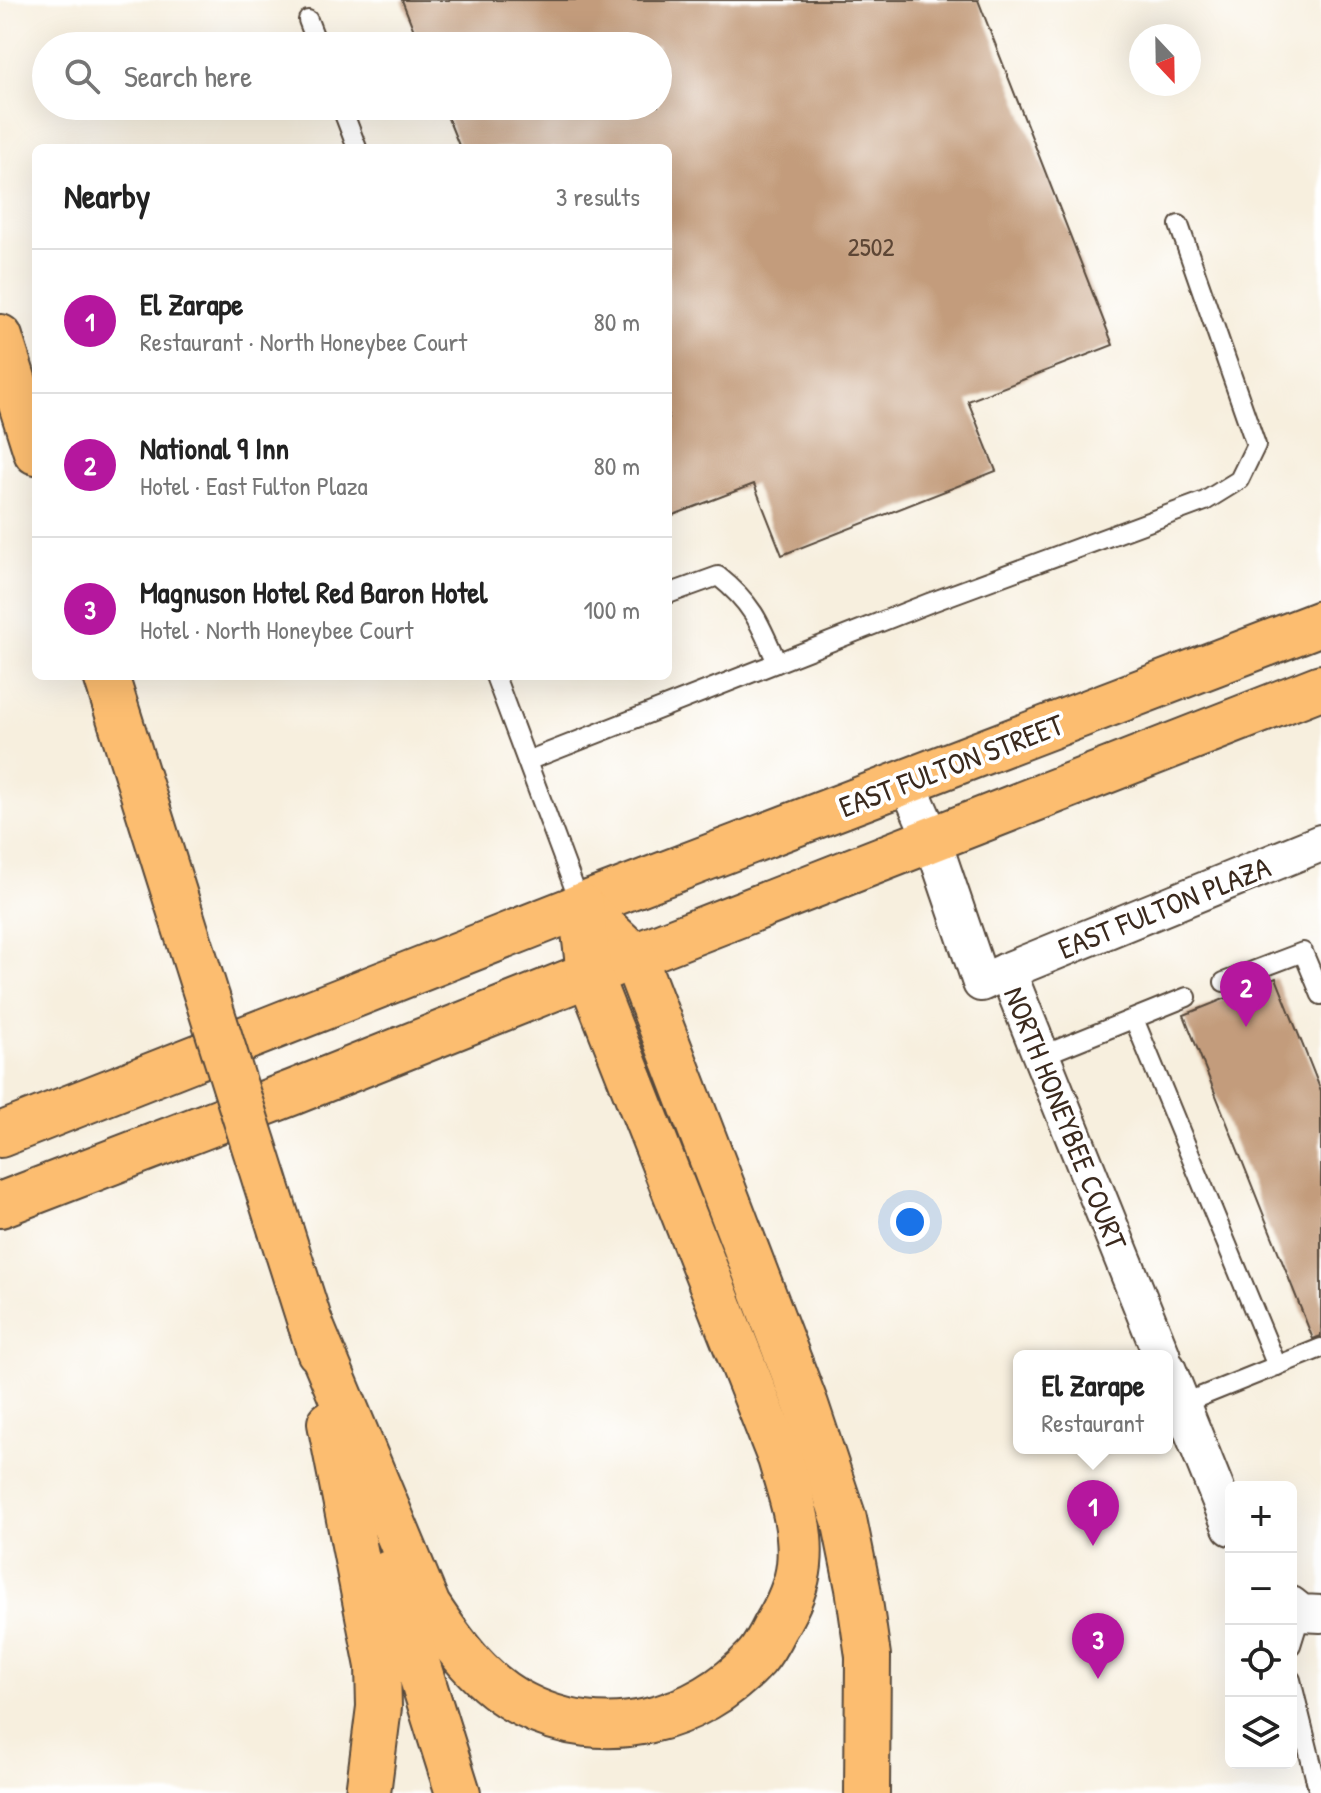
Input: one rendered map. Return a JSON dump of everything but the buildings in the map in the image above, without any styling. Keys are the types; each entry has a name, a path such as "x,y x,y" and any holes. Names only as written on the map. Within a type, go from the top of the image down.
{"main road":[{"path":"0,337 32,439"},
{"name":"EAST FULTON STREET","path":"0,1135 581,906 1321,623"},
{"path":"107,680 458,1793"},
{"name":"EAST FULTON STREET","path":"0,1205 1321,687"},
{"path":"310,1323 428,1606 455,1646 484,1678 523,1705 562,1719 607,1726 652,1720 691,1708 725,1686 758,1656 785,1611 799,1566 798,1522 780,1458 589,974 581,906"},
{"path":"581,906 634,956 806,1405 844,1519 868,1656 867,1793"},
{"path":"310,1323 378,1666 379,1707 368,1793"}],"street":[{"name":"NORTH HONEYBEE COURT","path":"907,782 932,839 981,983 1007,971 1160,1350"},
{"name":"EAST FULTON PLAZA","path":"1007,971 1321,843"},
{"path":"1173,1382 1225,1512"}],"lane":[{"path":"308,20 313,32"},
{"path":"346,120 355,144"},
{"path":"527,761 929,603 1205,501 1239,480 1256,445 1179,225"},
{"path":"672,593 718,576 739,593 756,614 777,663"},
{"path":"497,680 581,906"},
{"path":"1224,982 1303,952 1321,995"},
{"path":"1041,1056 1187,997"},
{"path":"1134,1019 1277,1366"},
{"path":"1182,1404 1321,1348"},
{"path":"1295,1697 1319,1793"}],"place":[{"name":"National 9 Inn","path":"1246,1027"},
{"name":"El Zarape","path":"1093,1546"},
{"name":"Magnuson Hotel Red Baron Hotel","path":"1098,1679"}]}
